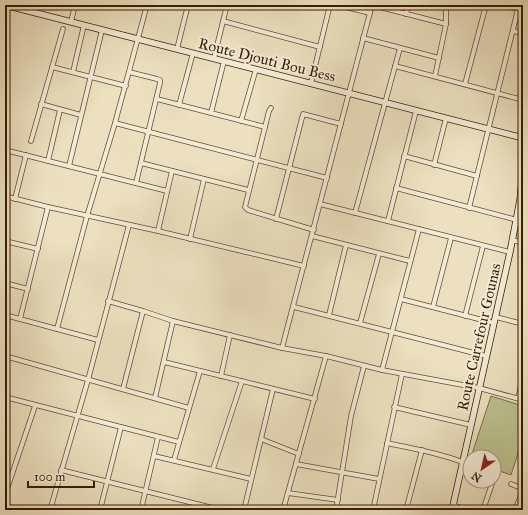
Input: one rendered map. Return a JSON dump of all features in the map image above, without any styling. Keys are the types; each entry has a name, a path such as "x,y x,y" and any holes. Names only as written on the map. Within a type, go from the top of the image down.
{"main road":[{"name":"Route Djouti Bou Bess","path":"5,5 523,138"},
{"name":"Route Carrefour Gounas","path":"466,449 517,220 523,169"},
{"name":"Route Carrefour Gounas","path":"452,507 462,466"}],"street":[{"path":"71,22 75,5"},
{"path":"57,329 87,216 130,72 147,5"},
{"path":"177,49 188,5"},
{"path":"214,58 227,5"},
{"path":"296,5 312,5"},
{"path":"311,83 330,5"},
{"path":"337,5 370,13"},
{"path":"282,348 372,5 446,24"},
{"path":"406,14 408,5"},
{"path":"435,76 446,24 446,5"},
{"path":"465,84 486,5"},
{"path":"469,208 519,7 501,5"},
{"path":"223,22 320,47"},
{"path":"73,72 84,25"},
{"path":"32,141 63,29"},
{"path":"69,166 102,30"},
{"path":"514,31 523,33"},
{"path":"363,38 439,58"},
{"path":"355,213 400,48"},
{"path":"179,105 192,53"},
{"path":"211,113 224,60"},
{"path":"395,66 523,100"},
{"path":"52,67 126,86"},
{"path":"241,121 256,69"},
{"path":"130,72 160,80 157,99 136,183"},
{"path":"157,99 265,127"},
{"path":"41,104 81,115"},
{"path":"271,108 256,159 245,207 246,209 314,230"},
{"path":"48,161 60,110"},
{"path":"388,221 416,111"},
{"path":"276,219 303,114 341,124"},
{"path":"434,165 446,118"},
{"path":"115,122 327,178"},
{"path":"5,150 167,191"},
{"path":"15,199 26,155"},
{"path":"404,156 477,176"},
{"path":"141,163 248,190"},
{"path":"158,231 172,171"},
{"path":"190,239 204,179"},
{"path":"396,188 517,220"},
{"path":"5,196 304,266"},
{"path":"320,204 510,252"},
{"path":"20,319 48,207"},
{"path":"50,510 88,380 128,224"},
{"path":"382,370 419,230"},
{"path":"312,236 410,261"},
{"path":"433,307 451,238"},
{"path":"512,240 523,243"},
{"path":"5,241 38,250"},
{"path":"329,315 346,245"},
{"path":"465,316 483,246"},
{"path":"360,323 379,254"},
{"path":"5,292 6,283 28,289"},
{"path":"401,299 465,316 523,324"},
{"path":"108,301 143,310 174,321 282,348 326,356 382,370 479,388 523,400"},
{"path":"294,306 486,356"},
{"path":"122,389 143,310"},
{"path":"5,315 98,340"},
{"path":"155,398 174,321"},
{"path":"221,376 230,335"},
{"path":"5,356 189,408"},
{"path":"284,510 326,356"},
{"path":"164,362 315,399"},
{"path":"336,510 351,416 364,366"},
{"path":"174,460 200,371"},
{"path":"373,510 402,374"},
{"path":"518,398 523,378"},
{"path":"213,469 242,382"},
{"path":"244,510 273,389"},
{"path":"5,397 35,406 179,442"},
{"path":"5,495 35,406"},
{"path":"394,407 471,425"},
{"path":"100,510 121,427"},
{"path":"141,510 158,437"},
{"path":"261,439 299,454"},
{"path":"387,443 422,450 462,462"},
{"path":"406,510 422,450"},
{"path":"154,456 251,479"},
{"path":"296,464 380,479"},
{"path":"61,470 221,510"},
{"path":"511,484 523,489 515,510"},
{"path":"483,510 490,489"},
{"path":"288,493 338,500"},
{"path":"452,507 467,510"}],"green space":[{"path":"491,396 523,406 523,438 511,475 502,472 502,449 474,449"}]}
